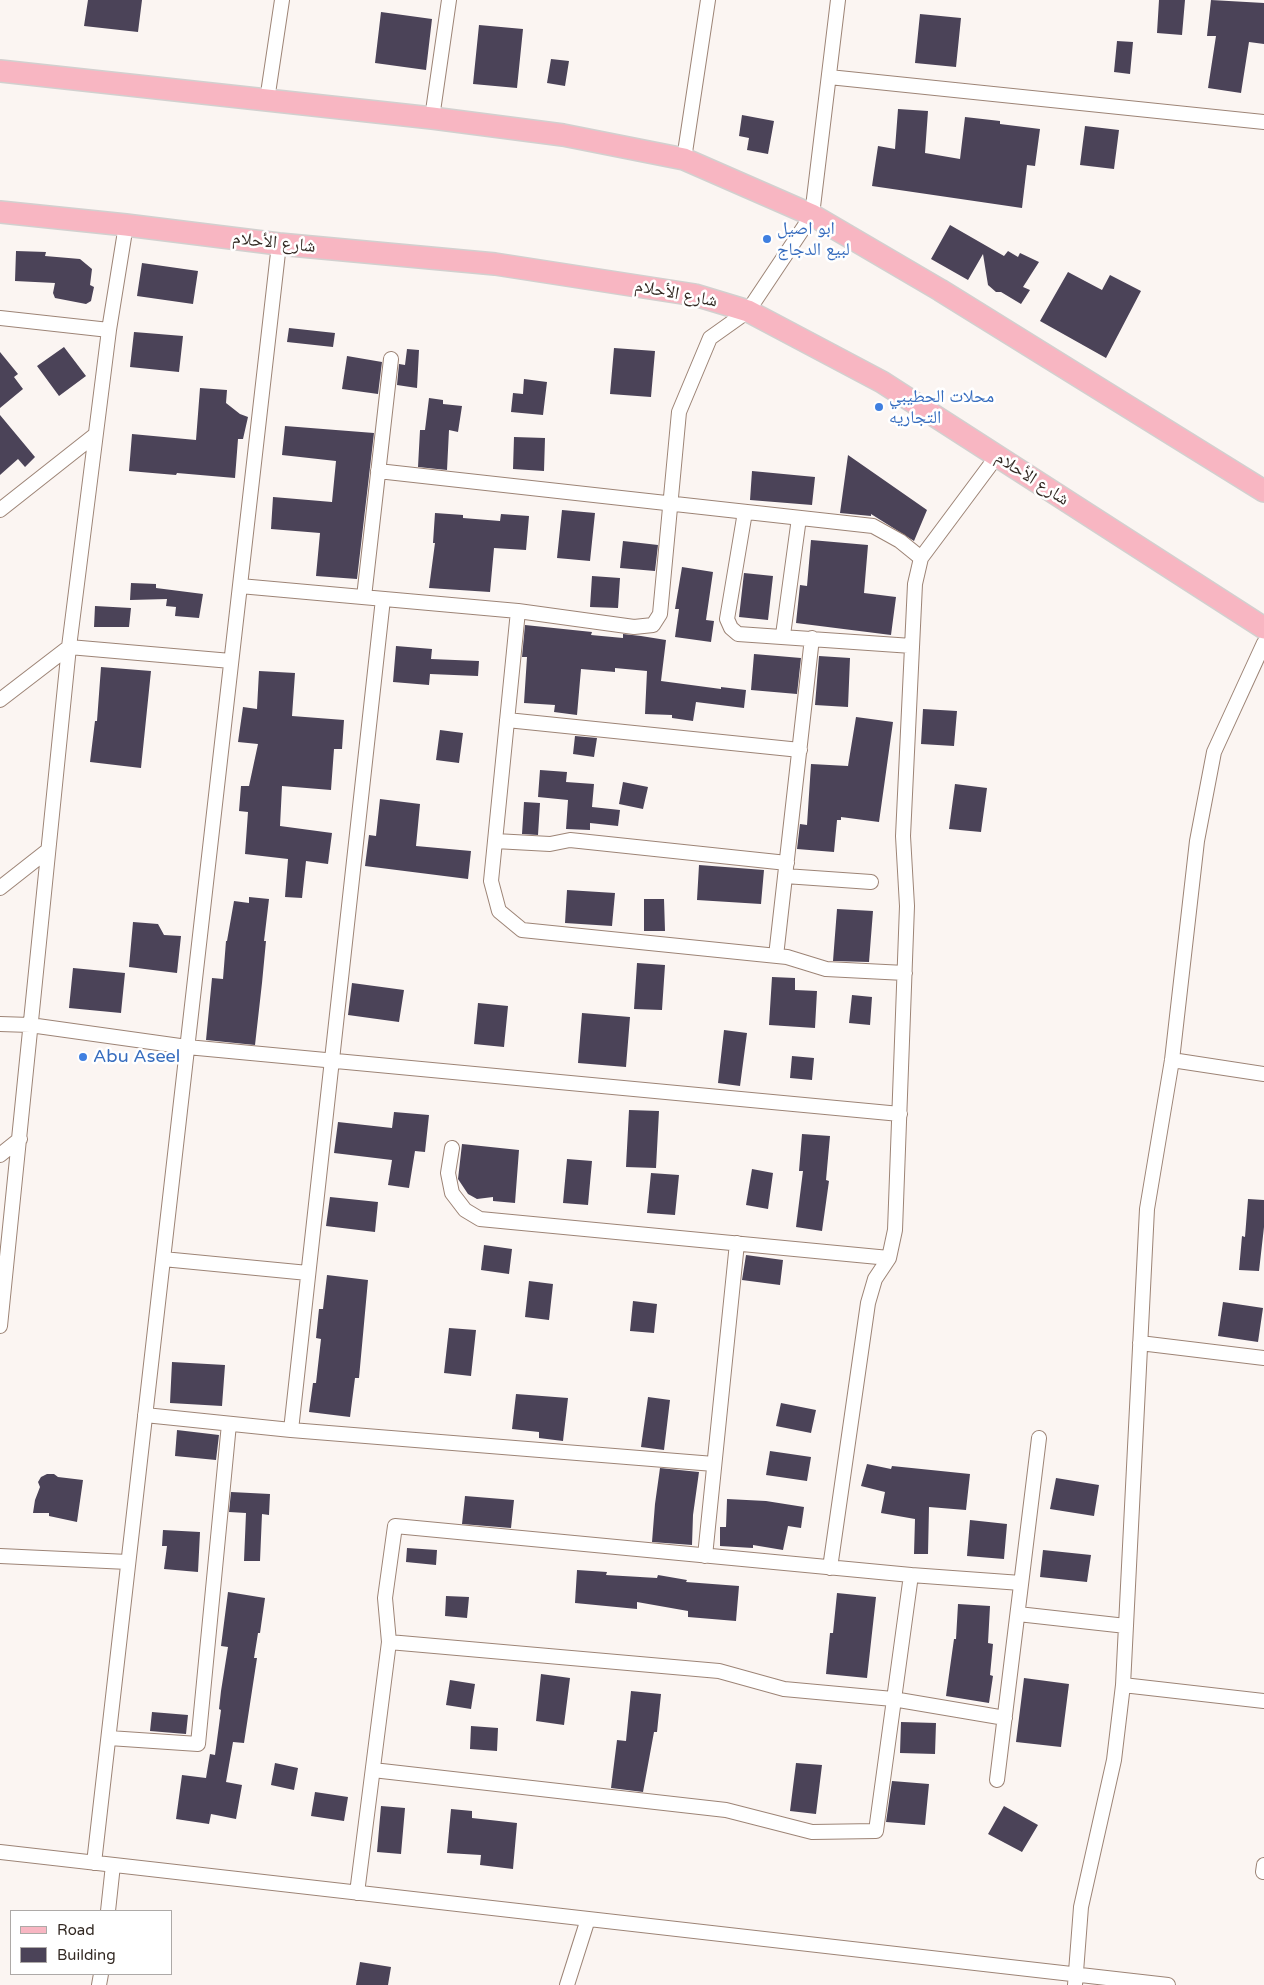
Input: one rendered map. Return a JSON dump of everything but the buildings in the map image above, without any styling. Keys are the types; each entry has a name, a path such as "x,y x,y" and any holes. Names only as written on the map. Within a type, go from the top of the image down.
{"main road":[{"path":"0,71 432,118 563,135 684,159 812,215 940,290 1264,491"},
{"name":"شارع الأحلام","path":"0,212 279,244 495,264 695,294 748,310 882,382 1264,628"}],"street":[{"path":"267,100 282,0"},
{"path":"432,118 449,0"},
{"path":"684,159 708,0"},
{"path":"240,586 518,611 634,627 653,625 660,614 679,412 710,338 748,310 812,215 838,0"},
{"path":"829,77 1264,122"},
{"path":"0,1326 69,646 109,330 126,225"},
{"path":"94,1863 279,244"},
{"path":"0,318 109,330"},
{"path":"364,597 391,358"},
{"path":"0,510 95,435"},
{"path":"830,1568 868,1302 875,1279 889,1258 895,1230 907,906 903,836 915,584 921,558 997,456"},
{"path":"378,471 873,526 900,541 921,558"},
{"path":"745,512 727,619 731,628 738,634 783,635 912,646"},
{"path":"783,635 800,518"},
{"path":"291,1430 383,599"},
{"path":"518,611 491,881 499,911 522,930 787,957 826,968 905,973"},
{"path":"776,956 812,638"},
{"path":"1076,1980 1081,1907 1114,1760 1123,1685 1147,1209 1172,1060 1197,841 1214,752 1264,643"},
{"path":"0,700 69,646 231,661"},
{"path":"507,720 800,750"},
{"path":"495,841 550,844 570,840 871,882"},
{"path":"0,888 47,851"},
{"path":"0,1024 30,1025 187,1047 900,1114"},
{"path":"1172,1060 1264,1074"},
{"path":"0,1155 20,1139"},
{"path":"452,1148 448,1173 452,1193 465,1210 480,1220 889,1258"},
{"path":"705,1556 737,1243"},
{"path":"163,1259 308,1273"},
{"path":"1140,1343 1264,1358"},
{"path":"145,1416 291,1430 714,1464"},
{"path":"108,1738 198,1744 229,1424"},
{"path":"998,1780 1039,1438"},
{"path":"357,1893 389,1642 385,1598 395,1526 830,1568 1021,1583"},
{"path":"0,1556 128,1562"},
{"path":"373,1770 726,1810 812,1832 876,1831 911,1575"},
{"path":"1018,1614 1126,1626"},
{"path":"389,1642 720,1671 784,1690 893,1700 1005,1718"},
{"path":"1123,1685 1264,1701"},
{"path":"0,1852 588,1919 1076,1980 1168,1985"},
{"path":"108,1910 113,1865"},
{"path":"567,1985 588,1919"}],"place":[{"name":"ابو اصيل لبيع الدجاج","path":"767,239"},
{"name":"محلات الحطيبي التجاريه","path":"879,407"},
{"name":"Abu Aseel","path":"83,1057"}]}
